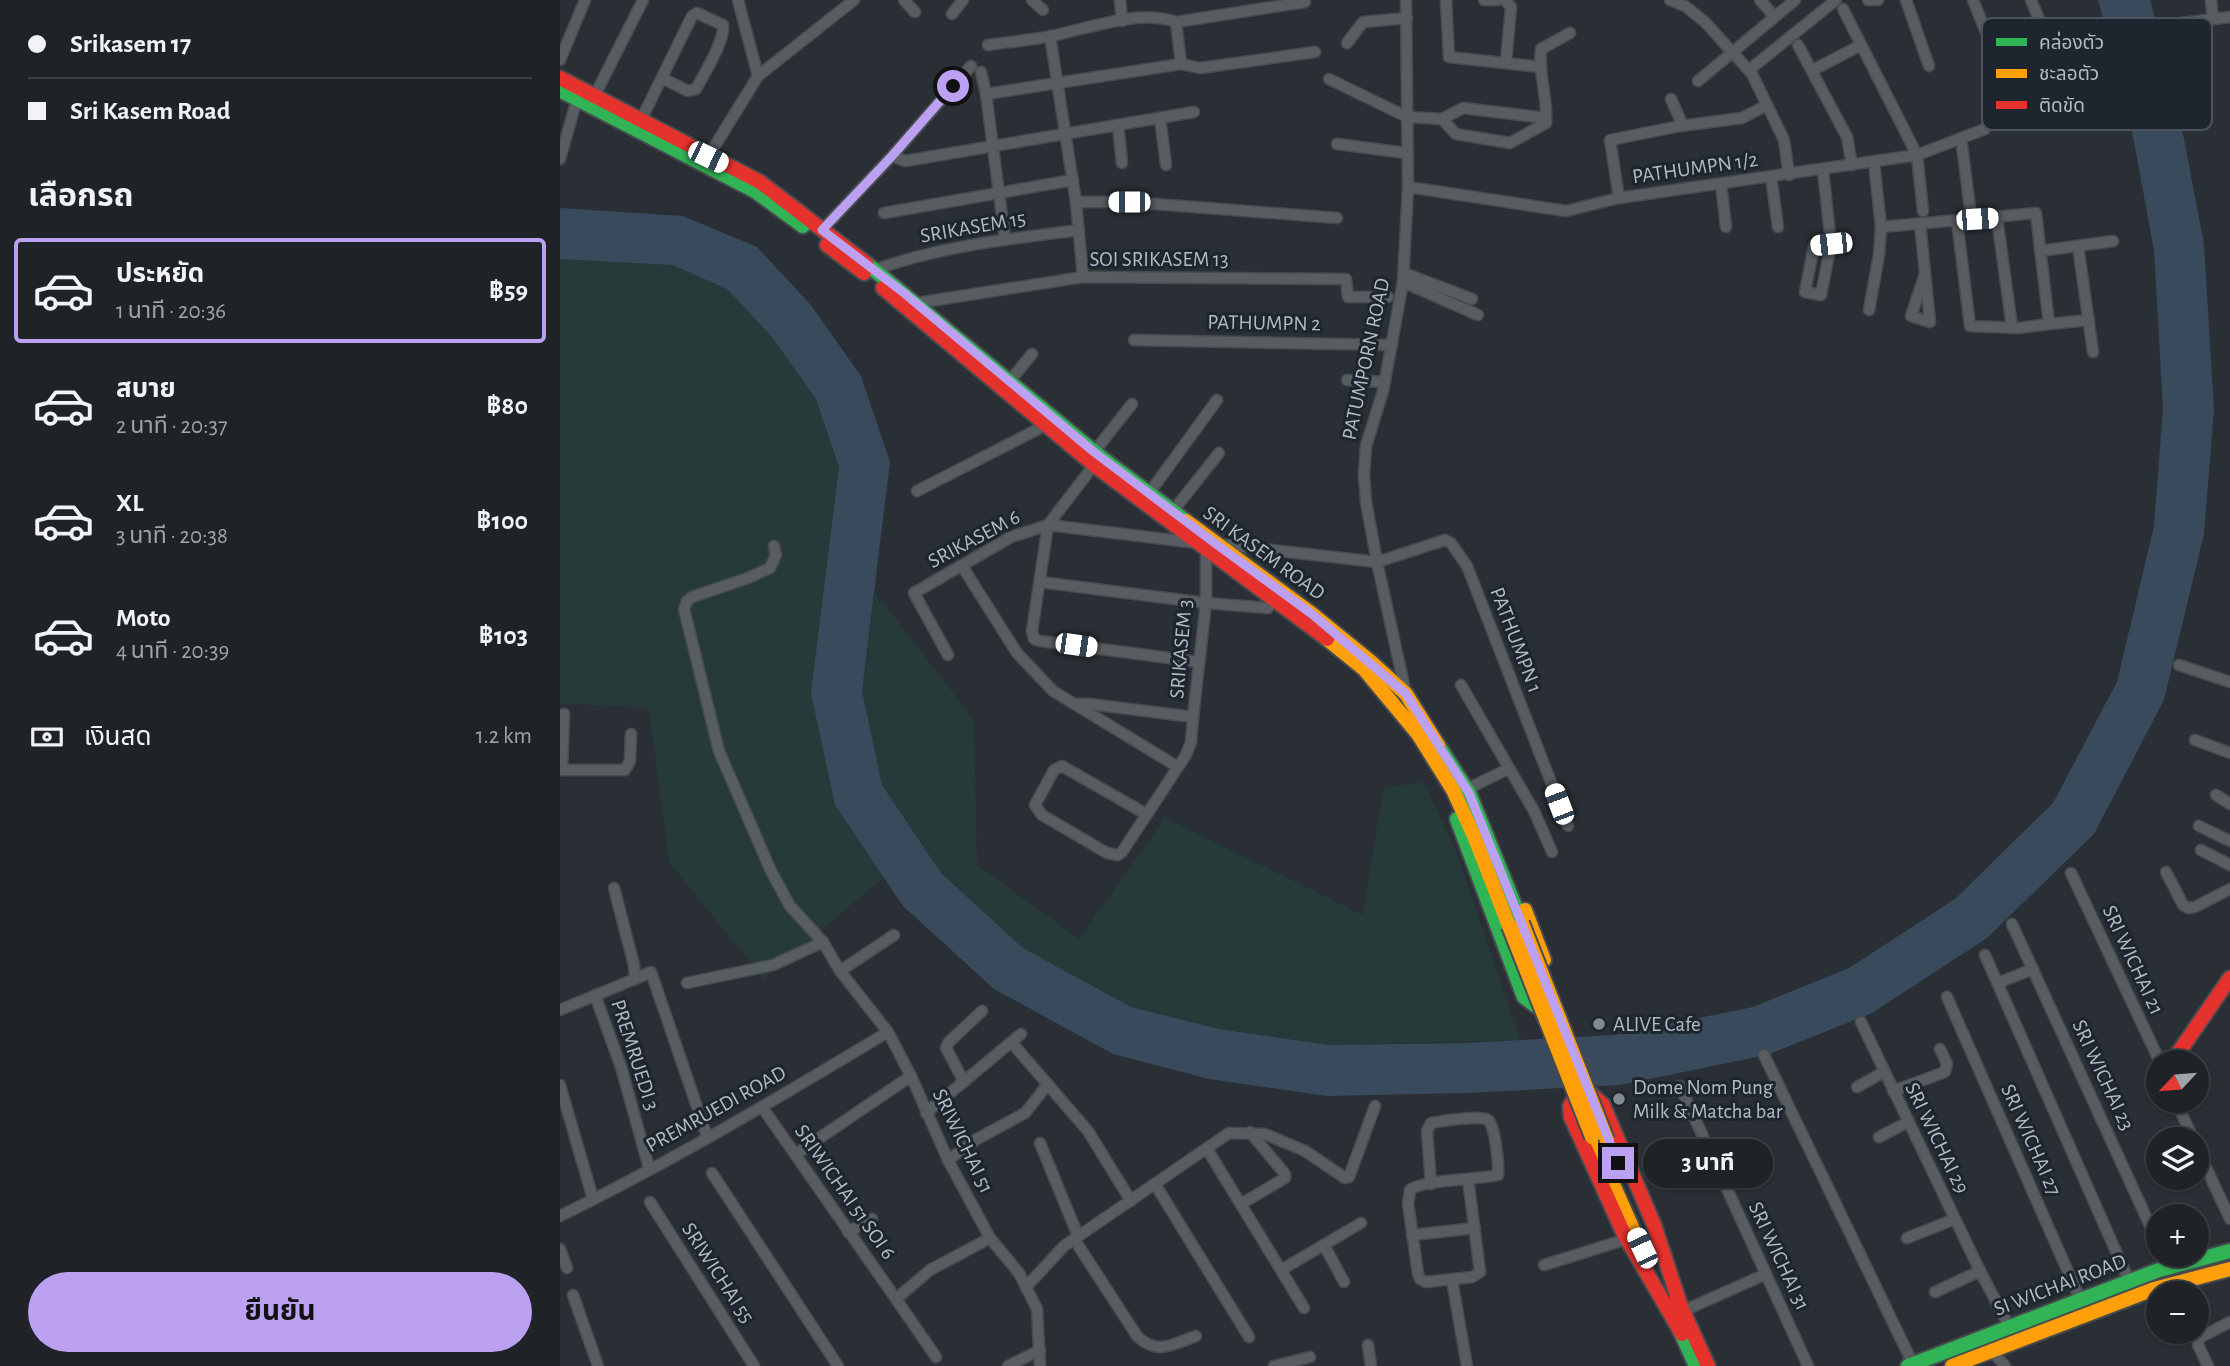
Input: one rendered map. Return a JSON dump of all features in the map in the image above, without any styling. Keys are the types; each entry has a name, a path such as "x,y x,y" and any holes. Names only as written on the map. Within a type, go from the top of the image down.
{"main road":[{"name":"SRI KASEM ROAD","path":"560,78 708,157 744,180 898,300 1046,425 1150,492 1206,546 1312,614 1406,694 1468,791 1592,1137 1696,1366"},
{"name":"SRI KASEM ROAD","path":"560,90 744,180 760,182 917,303 1094,458 1364,669 1418,734 1458,802 1516,925 1607,1140 1708,1366"},
{"path":"1418,734 1448,794 1524,996 1530,1004 1540,1007 1552,1000 1553,986 1496,834 1468,791"},
{"path":"2180,1050 2230,978"},
{"path":"1682,1308 1654,1225 1602,1105 1596,1096 1586,1093 1572,1101 1571,1117 1627,1239 1682,1334"},
{"name":"SI WICHAI ROAD","path":"2209,1254 2230,1251"},
{"name":"SI WICHAI ROAD","path":"1912,1365 2129,1281 2155,1267"},
{"name":"SI WICHAI ROAD","path":"1952,1366 2154,1289 2228,1274"}],"street":[{"path":"560,60 585,0"},
{"path":"594,97 643,0"},
{"path":"738,0 758,76"},
{"path":"708,157 758,76 854,0"},
{"path":"904,0 915,12"},
{"path":"952,14 963,0"},
{"path":"1121,0 1122,21"},
{"name":"PATUMPORN ROAD","path":"1406,0 1408,187 1403,277 1385,382 1366,446 1365,464 1366,502 1406,694"},
{"path":"1446,0 1449,57 1541,66"},
{"path":"1484,0 1498,0"},
{"path":"1505,0 1511,7 1506,62"},
{"path":"1670,0 1687,3 1749,70 1784,140 1789,175"},
{"path":"1760,0 1774,16"},
{"path":"1698,81 1795,0"},
{"path":"1868,0 1878,0"},
{"path":"1906,0 1929,66"},
{"path":"1973,0 1982,23"},
{"path":"2031,0 2038,18"},
{"path":"2211,0 2213,19 2230,17"},
{"path":"1033,1 1043,10"},
{"path":"988,45 1122,21 1161,16 1175,22 1305,2"},
{"path":"1749,70 1839,4 1917,155 1923,211"},
{"path":"641,120 692,16 697,13 723,24 724,29 717,46 696,89 688,91 662,78"},
{"path":"1347,43 1363,22 1407,18"},
{"path":"1175,22 1181,64"},
{"path":"1442,120 1456,134 1510,143 1546,123 1548,105 1541,66 1541,49 1570,33"},
{"path":"1050,36 1073,180 1083,277"},
{"path":"1798,45 1847,137 1852,165"},
{"path":"1813,70 1861,45"},
{"path":"986,94 1181,64 1199,68 1315,52"},
{"path":"822,230 976,69 986,94 1005,239"},
{"path":"1329,79 1407,117 1442,120 1463,108 1546,118"},
{"path":"560,159 577,99"},
{"path":"1671,99 1684,125"},
{"path":"1619,198 1610,140 1684,125 1742,118 1767,105"},
{"path":"892,156 905,161 1194,112"},
{"path":"1160,118 1166,165"},
{"path":"1118,125 1122,163"},
{"name":"PATHUMPN 1/2","path":"1408,187 1566,211 1619,198 1917,155 1982,129"},
{"path":"1961,138 1970,208"},
{"path":"1337,144 1406,153"},
{"path":"1868,310 1879,255 1881,227 1874,162"},
{"path":"1823,170 1831,244 1821,295 1805,292 1814,246 1831,244"},
{"path":"1771,177 1778,227"},
{"path":"884,213 1073,180"},
{"path":"1721,184 1726,228"},
{"path":"1076,202 1129,202 1338,218"},
{"path":"1881,227 2036,213 2049,324"},
{"path":"1997,218 2012,327"},
{"path":"1957,221 1970,326 2012,327 2089,320"},
{"path":"1920,223 1925,275"},
{"name":"SRIKASEM 15","path":"874,270 908,257 1005,239 1079,230"},
{"path":"2040,251 2113,241"},
{"path":"2078,246 2093,352"},
{"name":"SOI SRIKASEM 13","path":"917,303 1083,277 1346,279 1348,296 1388,297"},
{"path":"1403,277 1472,299"},
{"path":"1403,277 1478,315"},
{"name":"PATHUMPN 2","path":"1134,340 1392,345"},
{"path":"1009,382 1032,354"},
{"path":"1347,380 1385,382"},
{"path":"1150,492 1217,400"},
{"name":"SRIKASEM 6","path":"948,655 915,593 1012,537 1048,525 1132,404"},
{"path":"918,491 1046,425"},
{"path":"1172,512 1219,453"},
{"path":"1199,662 1034,639 1032,624 1048,525 1206,546 1377,562"},
{"name":"PATHUMPN 1","path":"1377,562 1445,540 1451,543 1467,566 1568,826"},
{"name":"SRIWICHAI 51","path":"774,546 776,555 770,568 692,597 684,609 719,751 771,870 790,906 823,942 840,971 888,1032 911,1076 948,1160 990,1238 1019,1273 1037,1309 1040,1366"},
{"name":"SRIKASEM 3","path":"1074,704 1193,717 1206,603 1206,546"},
{"path":"962,566 1017,653 1053,691 1178,766"},
{"path":"1040,582 1268,608"},
{"path":"2179,665 2230,682"},
{"path":"1461,685 1534,811 1552,852"},
{"path":"564,714 561,770 625,770 631,761 631,734"},
{"path":"1146,814 1062,766 1054,770 1035,805 1042,815 1115,856 1122,852 1178,766 1191,742 1193,717"},
{"path":"2195,740 2230,752"},
{"path":"1468,791 1508,769"},
{"path":"2216,795 2230,804"},
{"path":"2199,826 2230,841"},
{"path":"2201,850 2230,865"},
{"path":"2166,872 2183,905 2188,908 2230,889"},
{"name":"SRI WICHAI 21","path":"2071,873 2154,1050"},
{"path":"614,888 634,965 635,979"},
{"name":"SRI WICHAI 23","path":"2012,924 2146,1217"},
{"path":"840,971 894,935"},
{"path":"687,983 774,965 823,942"},
{"path":"1985,955 2129,1281"},
{"path":"1997,983 2033,969"},
{"path":"560,1010 651,972 707,1136"},
{"name":"PREMRUEDI 3","path":"595,995 621,1068 649,1168"},
{"name":"SRI WICHAI 27","path":"1947,997 2080,1299"},
{"path":"964,1082 946,1048 982,1011"},
{"name":"SRI WICHAI 29","path":"1861,1022 2009,1326"},
{"name":"PREMRUEDI ROAD","path":"560,1216 762,1107 888,1032"},
{"path":"926,1113 1021,1034"},
{"path":"1012,1043 1087,1131 1131,1201"},
{"path":"1893,1091 1945,1072 1947,1064 1940,1049"},
{"path":"1764,1055 1912,1365"},
{"path":"1857,1087 1884,1073"},
{"path":"796,1154 911,1076"},
{"path":"948,1160 977,1139 1025,1113 1048,1084"},
{"path":"560,1085 593,1199"},
{"name":"SRI WICHAI 31","path":"1680,1086 1808,1366"},
{"path":"1026,1287 1055,1254 1076,1237 1229,1133 1265,1134 1295,1146 1347,1178 1352,1173 1375,1106"},
{"name":"SRIWICHAI 51 SOI 6","path":"762,1107 936,1357"},
{"path":"1431,1184 1428,1127 1433,1122 1486,1118 1492,1125 1499,1173 1495,1176 1468,1179 1417,1186 1410,1190 1408,1203 1412,1235 1420,1279 1426,1282 1472,1277 1480,1272 1468,1179"},
{"path":"1879,1137 1908,1122"},
{"path":"1241,1204 1285,1178 1285,1174 1250,1132"},
{"path":"1041,1143 1076,1237 1137,1336 1146,1344 1161,1348 1196,1336"},
{"path":"1207,1149 1304,1308"},
{"path":"712,1172 838,1366"},
{"path":"2209,1174 2230,1219"},
{"path":"1155,1184 1249,1337"},
{"name":"SRIWICHAI 55","path":"650,1202 754,1366"},
{"path":"848,1232 872,1219"},
{"path":"1907,1238 1955,1219"},
{"path":"1281,1270 1361,1223"},
{"path":"1412,1235 1475,1228"},
{"path":"896,1299 930,1270 990,1238"},
{"path":"1544,1265 1627,1239"},
{"path":"1324,1245 1344,1282"},
{"path":"560,1249 567,1268"},
{"path":"1935,1292 1980,1271"},
{"path":"1682,1308 1766,1274"},
{"path":"1452,1280 1466,1366"},
{"path":"573,1295 598,1366"},
{"path":"2208,1366 2198,1345 2199,1338 2230,1322"},
{"path":"1368,1345 1371,1366"},
{"path":"1008,1366 1040,1350"},
{"path":"1991,1350 2004,1366"},
{"path":"1274,1366 1310,1357"}],"shaded area":[{"path":"560,259 672,265 727,289 771,336 816,399 839,467 825,585 835,805 884,877 764,979 669,862 649,708 560,703"},
{"path":"875,592 974,720 977,865 1079,939 1165,818 1363,915 1383,788 1424,782 1458,856 1520,1040 1329,1045 1219,1029 1131,1007 1023,948 941,873 882,785 862,692"}],"water":[{"path":"2098,0 2150,0 2155,18 2103,18"},
{"path":"2132,130 2182,130 2204,244 2214,409 2204,534 2164,700 2094,834 1987,938 1872,1013 1767,1055 1620,1085 1467,1093 1326,1096 1209,1079 1113,1054 994,989 903,906 835,805 811,694 839,467 816,399 771,336 727,289 672,265 560,259 560,208 683,216 757,247 810,304 861,376 890,462 862,691 882,785 941,873 1023,948 1131,1007 1219,1029 1329,1045 1465,1043 1614,1035 1753,1007 1849,968 1955,899 2053,803 2117,682 2154,526 2163,409 2154,250"}],"traffic: fast":[{"path":"560,90 755,191 803,226"},
{"path":"867,264 1098,455 1186,521"},
{"path":"1438,745 1469,793 1522,923"},
{"path":"1457,819 1524,997 1536,1006 1550,1002"},
{"path":"1908,1366 2159,1270 2230,1251"},
{"path":"1678,1326 1696,1366"}],"traffic: slow":[{"path":"1186,521 1312,614 1371,662 1406,694 1438,745"},
{"path":"1327,639 1364,669 1418,734 1453,790 1509,926"},
{"path":"1525,910 1544,960"},
{"path":"1522,923 1607,1140"},
{"path":"1509,926 1592,1137"},
{"path":"1592,1137 1641,1247"},
{"path":"1952,1366 2154,1289 2230,1269"}],"traffic: jam":[{"path":"560,78 760,182 867,264"},
{"path":"827,245 864,273"},
{"path":"883,288 1094,465 1327,639"},
{"path":"2180,1050 2230,978"},
{"path":"1680,1304 1654,1225 1603,1105 1591,1094 1576,1097 1570,1106 1571,1117 1624,1234 1682,1334"},
{"path":"1677,1298 1708,1366"}],"place":[{"name":"ALIVE Cafe","path":"1599,1024"},
{"name":"Dome Nom Pung Milk & Matcha bar","path":"1619,1099"}],"route":[{"path":"953,86 822,230 904,293 1094,452 1312,614 1406,694 1469,793 1571,1052 1618,1163"}]}
